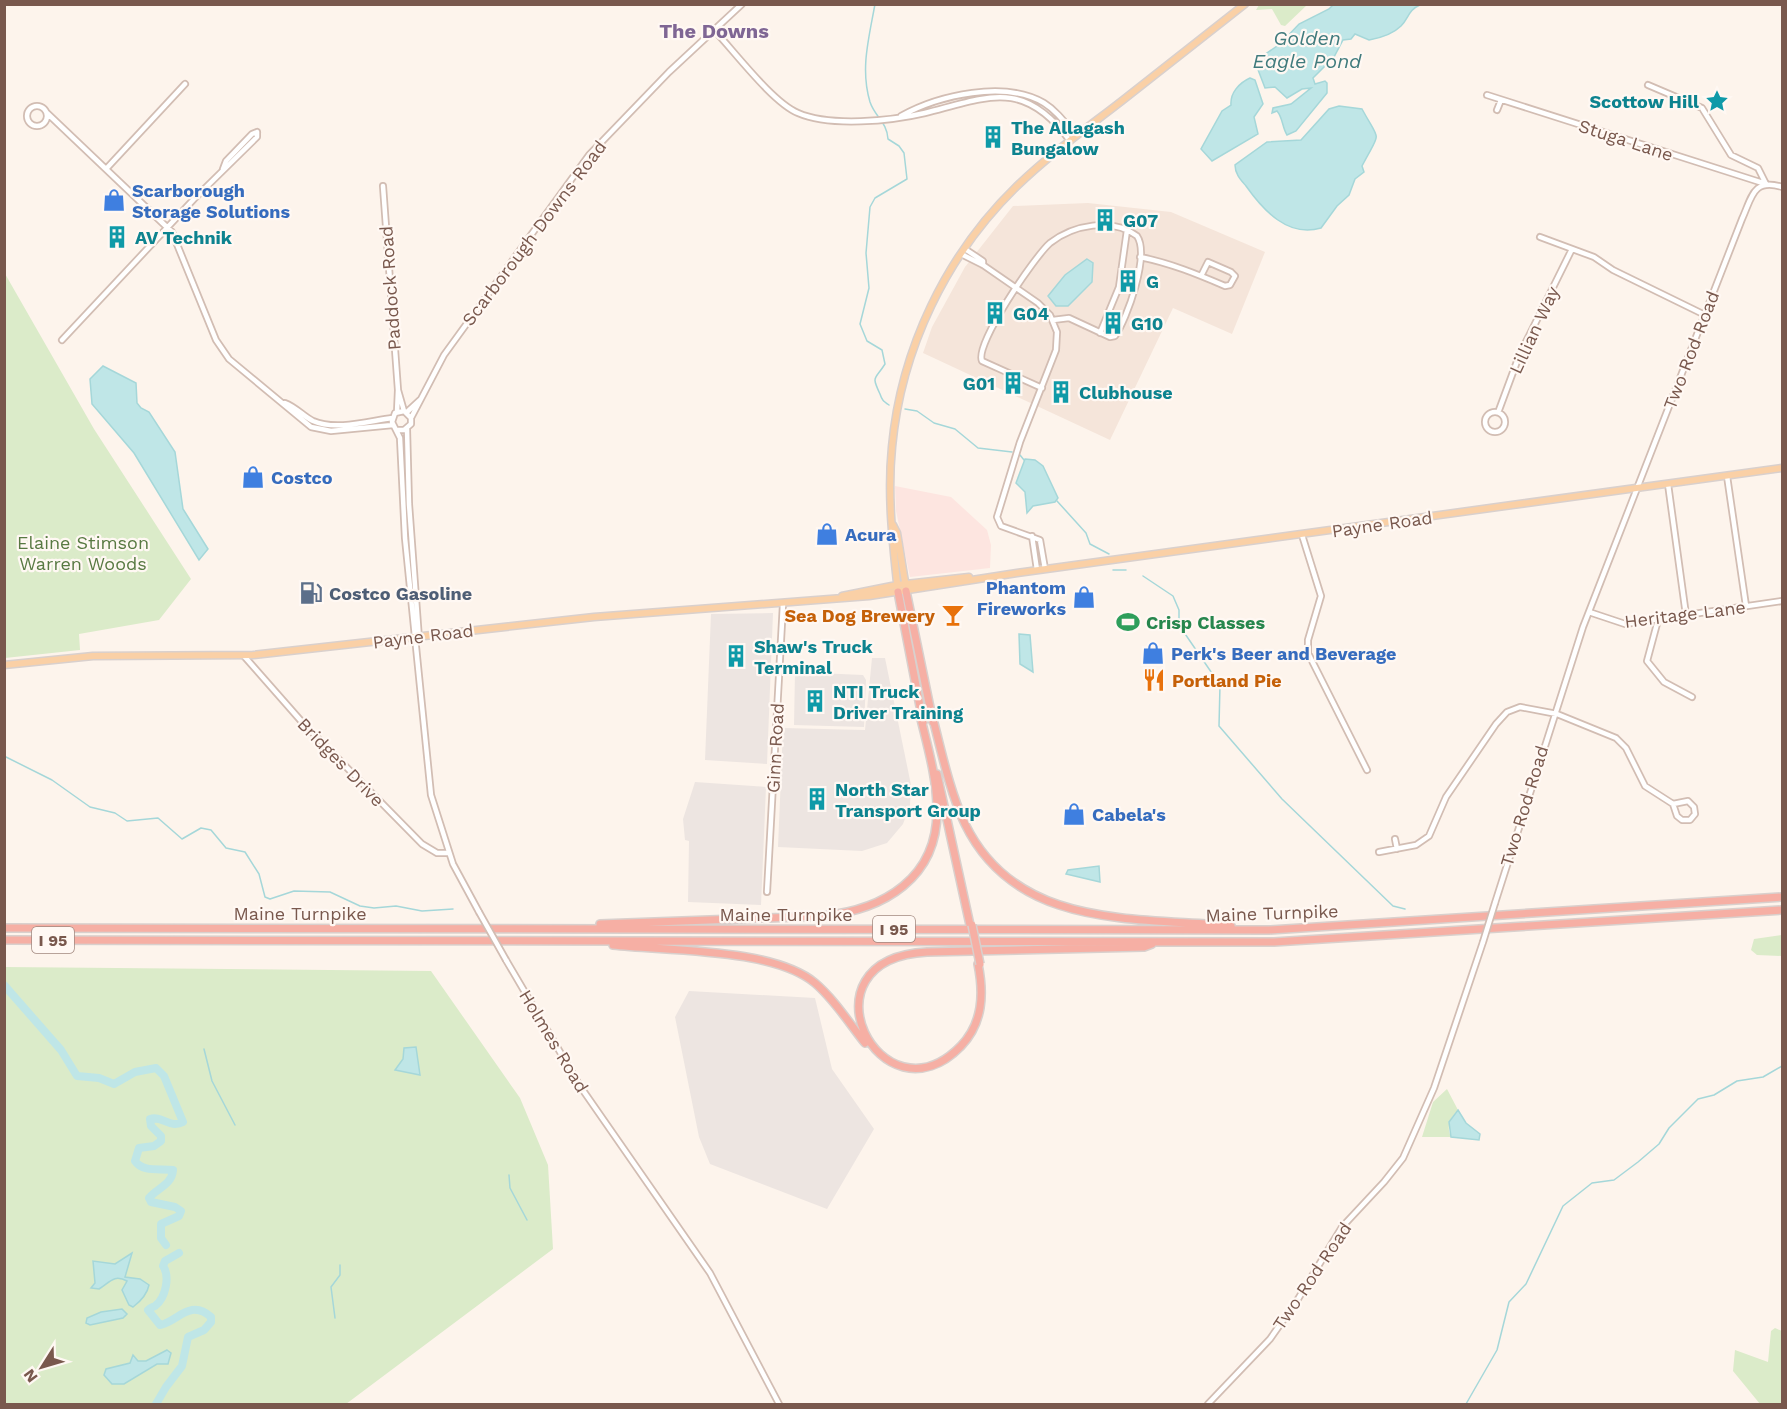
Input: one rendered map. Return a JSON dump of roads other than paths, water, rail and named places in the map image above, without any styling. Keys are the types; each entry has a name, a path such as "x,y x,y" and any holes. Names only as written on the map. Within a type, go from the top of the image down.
{"highway":[{"path":"906,588 971,925"},
{"path":"545,929 613,923 822,916 859,911 888,899 918,870 935,831 936,789 898,589"},
{"path":"572,941 746,957 787,967 806,976 822,990 880,1058 910,1070 940,1064 958,1052 971,1036 983,1006 984,986 944,799 921,718"},
{"path":"933,719 957,804 968,830 992,863 1029,893 1061,907 1087,913 1269,930"},
{"name":"Maine Turnpike","path":"4,928 1269,930 1782,897"},
{"name":"Maine Turnpike","path":"4,940 1157,942 1338,939 1782,910"},
{"path":"979,964 982,997 978,1018 966,1041 946,1058 927,1066 906,1066 886,1059 870,1045 859,1016 861,994 877,968 896,957 927,952 1144,948 1157,942"}],"main road":[{"path":"898,589 892,545 891,460 902,388 930,307 963,251 1010,194 1070,141 1245,4"},
{"name":"Payne Road","path":"4,665 93,656 244,656 594,616 783,604 1782,468"},
{"path":"892,525 897,533 906,588"}],"street":[{"name":"Scarborough Downs Road","path":"411,418 444,355 589,155 630,111 741,4"},
{"path":"714,30 775,96 796,113 833,121 897,118 981,97 1010,97 1026,102 1049,116 1070,141"},
{"path":"106,169 185,84"},
{"path":"1648,85 1702,108 1716,126 1729,152 1739,161 1758,168 1766,184 1782,187"},
{"path":"897,118 909,111 975,93 1016,92 1051,108 1077,136"},
{"name":"Stuga Lane","path":"1487,95 1766,184"},
{"path":"1497,110 1501,100"},
{"path":"47,113 46,121 40,126 34,126 28,121 28,112 34,106 43,108 167,227 178,243 222,351 308,425 323,430 393,425"},
{"path":"62,340 223,169 230,166 257,137 257,132 252,134 226,161 223,169"},
{"name":"Two Rod Road","path":"1208,1404 1270,1339 1298,1299 1342,1227 1389,1177 1403,1158 1434,1088 1483,942 1554,713 1589,612 1751,197 1757,188 1766,184"},
{"name":"Paddock Road","path":"383,186 398,390 397,412"},
{"path":"1042,388 987,364 980,358 992,325 1045,248 1057,239 1092,225 1127,230 1140,242 1134,294 1118,332 1111,337 1067,318 1053,320"},
{"path":"1100,333 1119,287 1127,230"},
{"path":"1540,237 1571,251 1594,257 1623,276 1705,315"},
{"path":"963,251 1043,306 1053,320 1057,332 1056,346 1020,442 997,517 1001,526 1032,536 1042,544 1045,569"},
{"name":"Lillian Way","path":"1499,411 1519,356 1571,251"},
{"path":"1140,257 1177,266 1201,276 1228,286 1235,276 1233,272 1208,262 1201,276"},
{"name":"Paddock Road","path":"398,390 406,412"},
{"name":"Scarborough Downs Road","path":"406,412 422,398"},
{"path":"285,403 311,420 324,424 356,423 392,418 397,412 406,412 411,418 407,429 408,500 417,636"},
{"name":"Lillian Way","path":"1499,411 1504,419 1504,426 1498,432 1491,432 1485,426 1485,419 1489,414 1499,411"},
{"path":"392,418 397,430 417,636"},
{"path":"397,430 407,429"},
{"path":"1727,476 1746,606"},
{"path":"1668,484 1686,615"},
{"path":"1302,535 1321,596 1308,640 1308,653 1367,770"},
{"path":"1032,536 1037,570"},
{"name":"Heritage Lane","path":"1589,612 1620,624 1782,601"},
{"name":"Ginn Road","path":"767,892 783,604"},
{"path":"1658,620 1647,661 1664,682 1692,697"},
{"name":"Holmes Road","path":"417,636 428,774 437,821 448,853 478,912 580,1086 710,1273 779,1404"},
{"name":"Bridges Drive","path":"244,656 302,722 422,844 438,853 448,853"},
{"path":"1379,852 1416,845 1429,836 1446,797 1503,715 1513,709 1524,707 1554,713 1618,740 1626,748 1644,786 1673,804 1680,820 1688,821 1694,817 1695,810 1691,803 1685,801 1673,804"},
{"path":"1395,839 1396,849"}],"water":[{"name":"Golden Eagle Pond","path":"1333,5 1420,5 1411,12 1401,26 1390,34 1369,40 1355,34 1351,39 1343,40 1334,57 1313,78 1315,84 1325,81 1327,83 1327,93 1296,131 1287,135 1277,111 1272,113 1273,108 1291,104 1311,88 1302,89 1287,98 1275,87 1265,88 1257,67 1264,55 1280,44 1299,24"},
{"path":"1250,78 1255,80 1263,104 1254,117 1258,134 1212,161 1201,149 1222,111 1231,105 1236,89"},
{"path":"1339,106 1362,109 1375,133 1375,141 1362,166 1364,172 1355,179 1349,195 1337,206 1321,228 1309,230 1287,225 1260,204 1239,177 1235,165 1267,142 1301,140 1329,109"},
{"path":"1087,259 1093,263 1092,282 1068,306 1056,306 1048,296 1065,275"},
{"path":"103,366 136,383 137,403 149,412 175,452 183,509 208,549 199,560 134,453 92,404 90,379"},
{"path":"1025,459 1035,460 1043,466 1058,498 1055,502 1033,506 1027,513 1025,492 1016,483"},
{"path":"1019,634 1030,635 1033,672 1020,664"},
{"path":"1099,866 1100,882 1066,874 1068,870"},
{"path":"416,1047 420,1075 395,1070 403,1059 404,1048"},
{"path":"1458,1110 1466,1123 1480,1134 1479,1140 1451,1137 1449,1122"},
{"path":"132,1253 125,1277 140,1279 149,1285 147,1292 133,1307 129,1305 122,1290 127,1281 123,1279 115,1279 99,1289 91,1288 95,1283 93,1261 115,1264"},
{"path":"122,1309 127,1314 123,1318 90,1325 86,1323 87,1318 101,1312"},
{"path":"167,1350 171,1353 168,1364 157,1364 124,1384 112,1384 104,1375 106,1369 130,1363 133,1355 138,1361 146,1361"}],"waterway":[{"path":"875,4 867,53 867,90 872,107 885,128 888,139 899,146 904,153 907,179 875,198 870,207 866,253 869,288 860,324 867,341 882,350 885,364 875,380 882,399 889,405"},
{"path":"905,409 917,411 934,423 955,429 978,448 1012,452"},
{"path":"1020,455 1024,460"},
{"path":"1057,501 1086,533 1090,544 1109,554"},
{"path":"1113,570 1126,570"},
{"path":"1143,576 1173,596 1179,610 1179,625 1220,685 1219,726 1282,799 1393,906 1405,909"},
{"path":"4,756 52,780 90,807 115,813 127,821 158,818 182,839 201,828 211,830 226,848 245,852 259,874 265,897 270,899 294,891 330,892 360,906 374,908 396,906 422,911 453,909"},
{"path":"4,985 61,1050 77,1076 99,1078 114,1084 135,1072 156,1068 164,1076 183,1122 174,1124 150,1119 151,1126 161,1136 161,1141 154,1146 139,1148 135,1161 147,1169 173,1170 167,1183 149,1198 151,1202 175,1207 181,1211 179,1216 161,1224 161,1238 166,1245"},
{"path":"204,1049 212,1081 235,1125"},
{"path":"1466,1404 1497,1350 1509,1302 1526,1284 1563,1206 1592,1183 1614,1180 1638,1162 1659,1144 1669,1128 1698,1099 1714,1095 1737,1081 1763,1077 1782,1066"},
{"path":"509,1175 510,1188 527,1220"},
{"path":"156,1404 182,1366 188,1337 204,1330 211,1322 211,1317 203,1312 190,1310 160,1325 148,1310 162,1298 166,1281 163,1266 165,1261 179,1253"},
{"path":"335,1318 331,1287 340,1275 340,1265"}],"place":[{"name":"Scottow Hill","path":"1717,101"},
{"name":"The Allagash Bungalow","path":"993,137"},
{"name":"Scarborough Storage Solutions","path":"114,200"},
{"name":"G07","path":"1105,220"},
{"name":"AV Technik","path":"117,237"},
{"name":"G","path":"1128,281"},
{"name":"G04","path":"995,313"},
{"name":"G10","path":"1113,323"},
{"name":"G01","path":"1013,383"},
{"name":"Clubhouse","path":"1061,392"},
{"name":"Costco","path":"253,477"},
{"name":"Acura","path":"827,534"},
{"name":"Costco Gasoline","path":"311,593"},
{"name":"Phantom Fireworks","path":"1084,597"},
{"name":"Sea Dog Brewery","path":"953,615"},
{"name":"Crisp Classes","path":"1128,622"},
{"name":"Perk's Beer and Beverage","path":"1153,653"},
{"name":"Shaw's Truck Terminal","path":"736,656"},
{"name":"Portland Pie","path":"1154,680"},
{"name":"NTI Truck Driver Training","path":"815,701"},
{"name":"North Star Transport Group","path":"817,799"},
{"name":"Cabela's","path":"1074,814"}],"district":[{"name":"The Downs","path":"714,31"}],"park label":[{"name":"Elaine Stimson Warren Woods","path":"83,552"}]}
